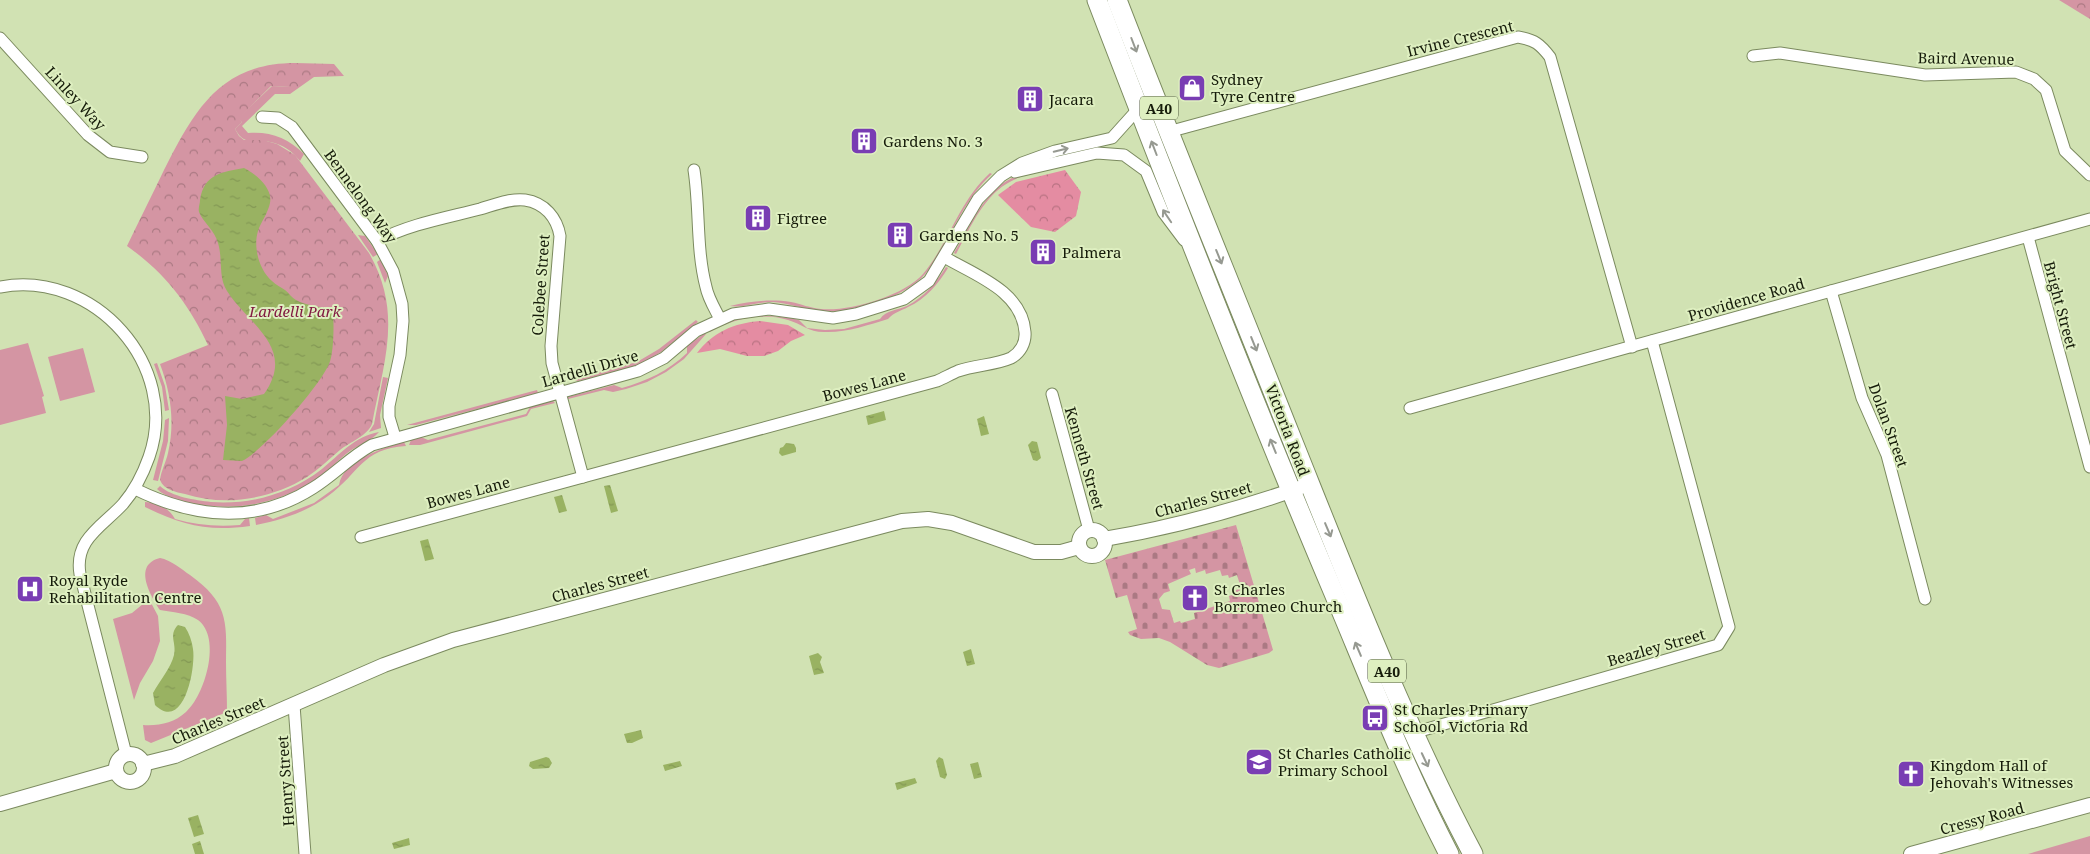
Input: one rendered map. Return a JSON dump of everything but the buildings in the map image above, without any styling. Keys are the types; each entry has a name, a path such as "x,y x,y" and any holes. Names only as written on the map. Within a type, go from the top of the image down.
{"highway":[{"name":"Victoria Road","path":"1097,0 1195,255 1291,491 1397,741 1449,854"},
{"name":"Victoria Road","path":"1117,0 1310,485 1413,733 1440,791 1473,854"}],"street":[{"name":"Irvine Crescent","path":"1168,132 1518,37 1532,39 1550,57 1632,347"},
{"name":"Linley Way","path":"0,38 88,135 110,152 142,158"},
{"name":"Baird Avenue","path":"1753,56 1780,53 1925,75 2016,72 2034,79 2046,90 2065,151 2090,175"},
{"name":"Lardelli Drive","path":"135,488 157,500 188,510 220,514 253,511 284,503 299,496 326,480 360,452 372,445 395,437 638,371 664,358 696,331 720,319 747,311 769,309 832,318 895,304 921,288 935,273 978,199 1001,176 1022,163 1055,151 1112,138 1139,108"},
{"name":"Bennelong Way","path":"262,117 278,118 292,127 377,241 393,271 402,304 402,338 389,406 389,417 395,437"},
{"path":"1001,176 1097,153 1124,154 1146,171 1163,212 1195,255"},
{"path":"694,170 697,189 699,253 706,289 720,319"},
{"name":"Colebee Street","path":"377,241 409,227 509,201 527,200 543,207 555,220 560,236 551,354 560,393"},
{"name":"Providence Road","path":"1410,408 2090,219"},
{"name":"Bright Street","path":"2028,237 2090,467"},
{"name":"Bowes Lane","path":"361,537 937,381 958,371 1004,360 1016,354 1024,342 1025,335 1022,319 1014,303 1002,290 944,257"},
{"path":"0,287 38,286 72,295 103,312 117,324 133,345 146,368 151,385 155,420 150,455 135,488 113,514 89,535 82,547 79,561 80,574 126,754"},
{"name":"Dolan Street","path":"1831,291 1862,398 1886,455 1925,599"},
{"name":"Beazley Street","path":"1413,733 1718,645 1729,627 1652,341"},
{"path":"560,393 583,477"},
{"name":"Kenneth Street","path":"1052,394 1089,530"},
{"name":"Charles Street","path":"1104,539 1146,532 1310,485"},
{"name":"Charles Street","path":"143,764 175,756 384,665 453,640 902,521 928,519 952,523 1034,552 1062,552 1079,547"},
{"path":"1089,530 1100,532 1104,539 1102,551 1094,555 1084,553 1079,547 1079,538 1089,530"},
{"name":"Henry Street","path":"294,705 305,854"},
{"path":"126,754 136,755 143,764 142,774 134,781 123,780 116,771 117,761 126,754"},
{"path":"0,804 116,771"},
{"name":"Cressy Road","path":"1911,854 2090,805"}],"green space":[{"path":"2059,0 2090,0 2090,19"},
{"name":"Lardelli Park","path":"295,63 334,64 344,76 314,77 290,94 290,87 271,86 239,118 242,122 235,129 244,140 263,140 277,144 295,155 369,253 379,275 388,317 385,358 372,424 362,435 307,477 293,485 279,491 248,499 216,500 201,498 171,490 160,480 170,442 171,408 160,364 208,345 193,316 174,290 153,267 127,246 175,148 199,110 213,94 229,81 247,71 269,65"},
{"path":"272,86 290,87 290,94 275,94 242,126 248,133 264,133 292,144 304,154 300,161 283,146 264,141 246,140 235,129 242,122 238,118"},
{"path":"1101,156 1123,160 1089,160 1046,168 1007,184 991,196 974,220 956,254 954,253 984,203 996,189 1005,182 1031,171"},
{"path":"1065,170 1081,192 1076,216 1055,232 1031,227 998,195 1016,182"},
{"path":"990,173 992,174 965,207 929,269 909,288 880,302 848,310 820,311 772,302 730,306 776,301 791,302 817,308 846,308 875,301 903,289 923,274 932,262 970,196"},
{"path":"358,235 365,236 378,254 373,257"},
{"path":"381,259 388,276 385,283 377,262"},
{"path":"946,267 948,268 940,280 920,300 895,313 888,319 865,326 849,330 818,332 809,329 788,320 758,317 738,320 710,332 709,330 738,318 760,315 799,320 807,328 825,330 844,329 880,319 889,312 907,306 929,289"},
{"path":"696,320 698,322 661,352 639,365 579,381 570,380 637,362 659,349"},
{"path":"760,321 788,325 805,335 791,341 778,351 764,356 747,356 720,349 697,353 717,334 733,326"},
{"path":"705,333 684,359 666,372 647,382 613,392 604,390 568,399 568,397 614,385 622,388 649,379 680,359 687,353 687,346"},
{"path":"28,343 44,396 42,397 46,413 0,425 0,350"},
{"path":"83,348 95,392 60,401 48,357"},
{"path":"157,363 165,386 169,410 165,411 162,387 154,364"},
{"path":"383,377 388,378 380,415 381,428 369,432 374,424"},
{"path":"537,390 538,393 416,425 407,425"},
{"path":"553,401 555,403 531,409 527,416 420,445 409,445 411,440 421,437 428,440 526,414 530,407"},
{"path":"169,418 168,441 158,481 153,480 163,441 165,420"},
{"path":"379,432 350,451 324,473 306,485 261,503 229,507 196,504 170,497 157,489 160,486 177,495 211,502 240,502 269,496 310,478 355,442 370,434"},
{"path":"404,442 406,446 391,448 370,457 339,487 311,507 275,521 256,525 255,518 266,515 273,519 314,503 339,485 342,476 356,462 365,456"},
{"path":"145,502 162,506 175,519 183,521 231,526 240,525 245,519 249,518 250,526 221,528 196,526 184,523 145,507"},
{"path":"1236,525 1273,650 1269,653 1219,668 1207,665 1170,642 1159,638 1141,639 1130,635 1128,632 1137,629 1127,595 1116,598 1105,560","holes":["1195,568 1196,573 1205,570 1206,574 1220,570 1222,576 1228,575 1229,578 1237,575 1241,588 1234,591 1235,594 1229,596 1230,601 1194,613 1195,619 1174,623 1170,610 1162,609 1159,599 1164,593 1170,591 1168,584 1191,574 1189,570"]},
{"path":"160,558 176,565 202,585 218,603 222,612 226,634 227,712 151,743 145,740 143,725 166,723 186,712 199,693 208,666 210,653 209,640 205,628 198,620 185,614 160,610 152,597 145,574 147,567"},
{"path":"149,599 158,616 160,641 153,661 140,683 134,700 113,619 132,613"},
{"path":"2090,836 2090,854 2028,854"}],"water":[{"path":"244,168 263,182 270,197 269,207 259,228 256,244 258,258 264,271 267,276 296,300 304,304 333,311 333,331 332,353 329,364 314,387 276,432 242,461 223,460 227,425 225,396 242,399 264,394 273,378 275,363 272,350 266,338 224,286 218,243 201,216 199,209 202,191 210,180 221,173"},
{"path":"884,411 886,420 868,425 866,416"},
{"path":"984,416 989,434 981,436 977,419"},
{"path":"1032,441 1037,442 1041,458 1037,461 1033,460 1028,445"},
{"path":"786,443 794,444 796,452 782,456 779,453 780,448"},
{"path":"610,485 618,511 611,513 604,486"},
{"path":"562,495 567,511 559,513 554,497"},
{"path":"428,539 434,559 425,561 420,541"},
{"path":"178,625 185,627 191,640 193,649 192,669 190,682 181,704 174,711 165,711 155,705 153,693 173,660 175,651 173,636"},
{"path":"971,649 975,664 967,666 963,652"},
{"path":"818,653 822,657 820,662 824,673 814,675 809,656"},
{"path":"641,730 643,738 627,743 624,734"},
{"path":"546,757 552,763 549,768 533,769 529,766 530,762"},
{"path":"939,757 943,759 947,775 945,779 940,777 936,761"},
{"path":"680,761 682,766 665,771 663,765"},
{"path":"978,762 982,777 974,779 970,764"},
{"path":"915,778 917,783 897,790 895,783"},
{"path":"198,815 204,834 194,837 188,818"},
{"path":"409,838 410,845 394,849 392,843"},
{"path":"200,841 204,854 195,854 192,844"}],"place":[{"name":"Sydney Tyre Centre","path":"1192,88"},
{"name":"Jacara","path":"1030,99"},
{"name":"Gardens No. 3","path":"864,141"},
{"name":"Figtree","path":"758,218"},
{"name":"Gardens No. 5","path":"900,235"},
{"name":"Palmera","path":"1043,252"},
{"name":"Royal Ryde Rehabilitation Centre","path":"30,589"},
{"name":"St Charles Borromeo Church","path":"1195,598"},
{"name":"St Charles Primary School, Victoria Rd","path":"1375,718"},
{"name":"St Charles Catholic Primary School","path":"1259,762"},
{"name":"Kingdom Hall of Jehovah's Witnesses","path":"1911,774"}]}
